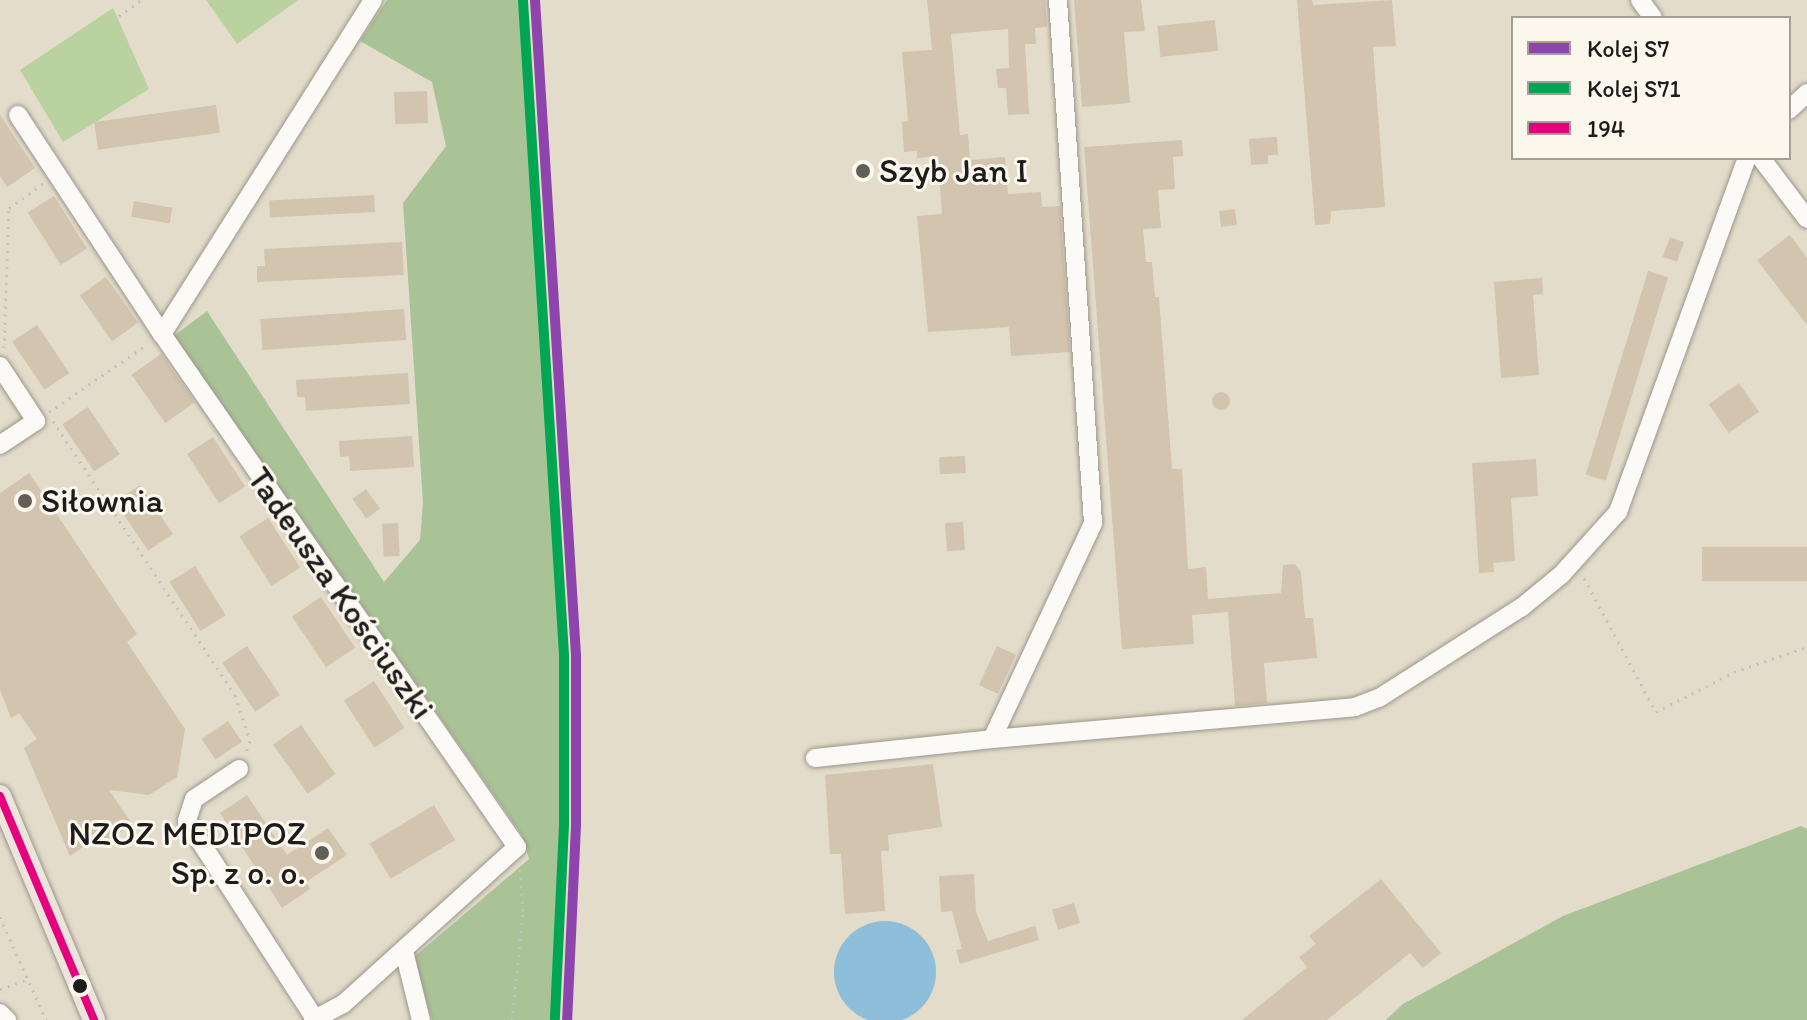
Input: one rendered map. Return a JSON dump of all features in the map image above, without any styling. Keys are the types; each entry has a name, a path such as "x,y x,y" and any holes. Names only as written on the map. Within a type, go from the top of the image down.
{"main road":[{"path":"0,796 94,1020"}],"street":[{"path":"162,334 373,0"},
{"path":"992,739 1093,523 1058,0"},
{"path":"1791,108 1807,93"},
{"name":"Tadeusza Kościuszki","path":"18,115 162,334 517,847"},
{"path":"815,758 1355,707 1379,698 1522,607 1575,560 1618,512 1746,160"},
{"path":"1763,160 1807,219"},
{"path":"0,445 36,421 4,360"},
{"path":"239,769 194,799 187,821 314,1020 343,1004 517,847"},
{"path":"404,951 421,1020"},
{"path":"0,1013 7,1020"}],"path":[{"path":"119,16 141,0"},
{"path":"4,360 1,343 9,208 57,174"},
{"path":"48,413 162,334"},
{"path":"40,401 235,695 250,741 239,769"},
{"path":"1575,560 1656,712 1734,672 1807,647"},
{"path":"512,1020 523,911 517,847"},
{"path":"0,917 46,1020"},
{"path":"0,989 29,979"}],"green space":[{"path":"206,0 298,0 237,44"},
{"path":"387,0 527,0 560,590 564,915 556,1020 432,1020 414,957 529,859 522,835 174,336 207,311 384,582 420,540 423,503 403,203 446,146 432,82 360,41"},
{"path":"113,8 149,89 63,142 20,70"},
{"path":"1801,826 1807,829 1807,1020 1386,1020 1403,1004 1563,916"}],"water":[{"path":"875,922 895,922 913,930 927,944 935,962 932,992 921,1008 898,1021 865,1019 849,1008 835,982 835,962 843,944 857,930"}],"building":[{"path":"927,0 1045,0 1047,27 1035,28 1036,44 1025,44 1029,114 1008,115 1006,88 998,88 996,69 1009,68 1008,29 951,34 960,135 968,134 970,160 1005,157 1008,194 1041,192 1042,207 1060,206 1070,352 1011,356 1009,327 928,332 917,216 942,214 938,156 917,158 917,151 904,152 902,122 908,121 902,52 932,50"},
{"path":"1074,0 1141,0 1145,31 1124,32 1130,103 1082,107"},
{"path":"1297,0 1312,0 1313,5 1392,0 1396,46 1373,47 1385,207 1331,211 1330,224 1315,225"},
{"path":"1215,20 1218,51 1161,57 1157,26"},
{"path":"427,91 428,123 395,124 394,92"},
{"path":"216,105 220,133 98,150 94,122"},
{"path":"0,115 35,168 7,187 0,176"},
{"path":"1277,137 1278,155 1268,155 1268,164 1251,165 1249,139"},
{"path":"1182,140 1183,156 1173,157 1175,189 1158,190 1161,228 1143,229 1146,262 1152,262 1155,297 1159,297 1172,469 1182,469 1188,569 1206,567 1208,599 1281,593 1283,565 1295,564 1301,572 1305,618 1313,618 1317,658 1264,663 1267,703 1235,706 1228,612 1192,615 1194,644 1122,649 1084,147"},
{"path":"374,195 375,212 270,217 269,200"},
{"path":"54,196 87,249 61,265 28,212"},
{"path":"134,201 172,208 170,224 131,217"},
{"path":"1235,209 1237,225 1221,227 1219,211"},
{"path":"1790,235 1807,258 1807,325 1757,260"},
{"path":"1670,237 1684,242 1677,262 1663,257"},
{"path":"402,242 404,275 257,282 257,266 265,266 264,249"},
{"path":"1648,271 1668,277 1606,481 1586,475"},
{"path":"106,277 138,323 112,341 80,295"},
{"path":"1542,278 1543,294 1533,295 1539,375 1501,378 1494,282"},
{"path":"404,309 406,340 263,350 260,319"},
{"path":"37,325 69,373 45,390 12,342"},
{"path":"161,354 195,402 165,423 132,375"},
{"path":"408,373 410,404 306,411 305,397 297,397 296,380"},
{"path":"1739,383 1759,412 1729,433 1709,404"},
{"path":"1221,392 1230,401 1221,410 1212,401"},
{"path":"88,407 120,454 94,472 62,424"},
{"path":"412,436 414,467 350,471 349,456 340,457 339,441"},
{"path":"213,437 245,486 219,503 187,454"},
{"path":"965,456 966,473 940,474 939,457"},
{"path":"1536,459 1538,496 1511,498 1515,561 1493,563 1494,572 1479,573 1472,463"},
{"path":"29,473 137,634 127,642 185,729 177,777 149,795 109,790 132,824 107,842 102,834 70,856 24,748 37,739 19,713 11,718 0,690 0,493"},
{"path":"140,485 173,534 148,551 115,502"},
{"path":"366,489 380,508 366,518 352,499"},
{"path":"268,518 300,567 272,586 239,537"},
{"path":"963,522 965,550 947,551 945,523"},
{"path":"398,523 400,556 384,557 382,524"},
{"path":"1702,547 1807,547 1807,581 1702,581"},
{"path":"195,566 226,615 200,631 170,582"},
{"path":"321,597 355,648 326,667 292,617"},
{"path":"247,646 280,695 255,712 222,663"},
{"path":"997,646 1016,655 998,694 979,685"},
{"path":"374,681 404,728 374,748 344,701"},
{"path":"228,721 242,742 215,760 201,739"},
{"path":"301,725 335,774 308,794 273,745"},
{"path":"933,764 942,827 888,835 889,851 881,851 885,911 845,914 841,854 830,854 825,775"},
{"name":"NZOZ MEDIPOZ Sp. z o. o.","path":"247,795 287,855 328,828 347,855 306,882 310,889 282,908 220,813"},
{"path":"434,805 455,840 391,879 370,844"},
{"path":"974,874 976,912 988,941 1035,926 1039,940 960,964 956,950 962,949 952,911 941,912 939,876"},
{"path":"1381,879 1441,953 1423,968 1410,953 1327,1020 1242,1020 1307,967 1299,957 1316,944 1309,936"},
{"path":"1074,903 1080,923 1058,930 1052,910"}],"rail line":[{"name":"S7","path":"535,0 576,655 576,825 567,1020"},
{"name":"S71","path":"523,1 564,655 564,825 555,1019"}],"transit line":[{"name":"194","path":"0,796 94,1020"}],"place":[{"name":"Szyb Jan I","path":"863,171"},
{"name":"Siłownia","path":"25,501"},
{"name":"NZOZ MEDIPOZ Sp. z o. o.","path":"322,853"}]}
